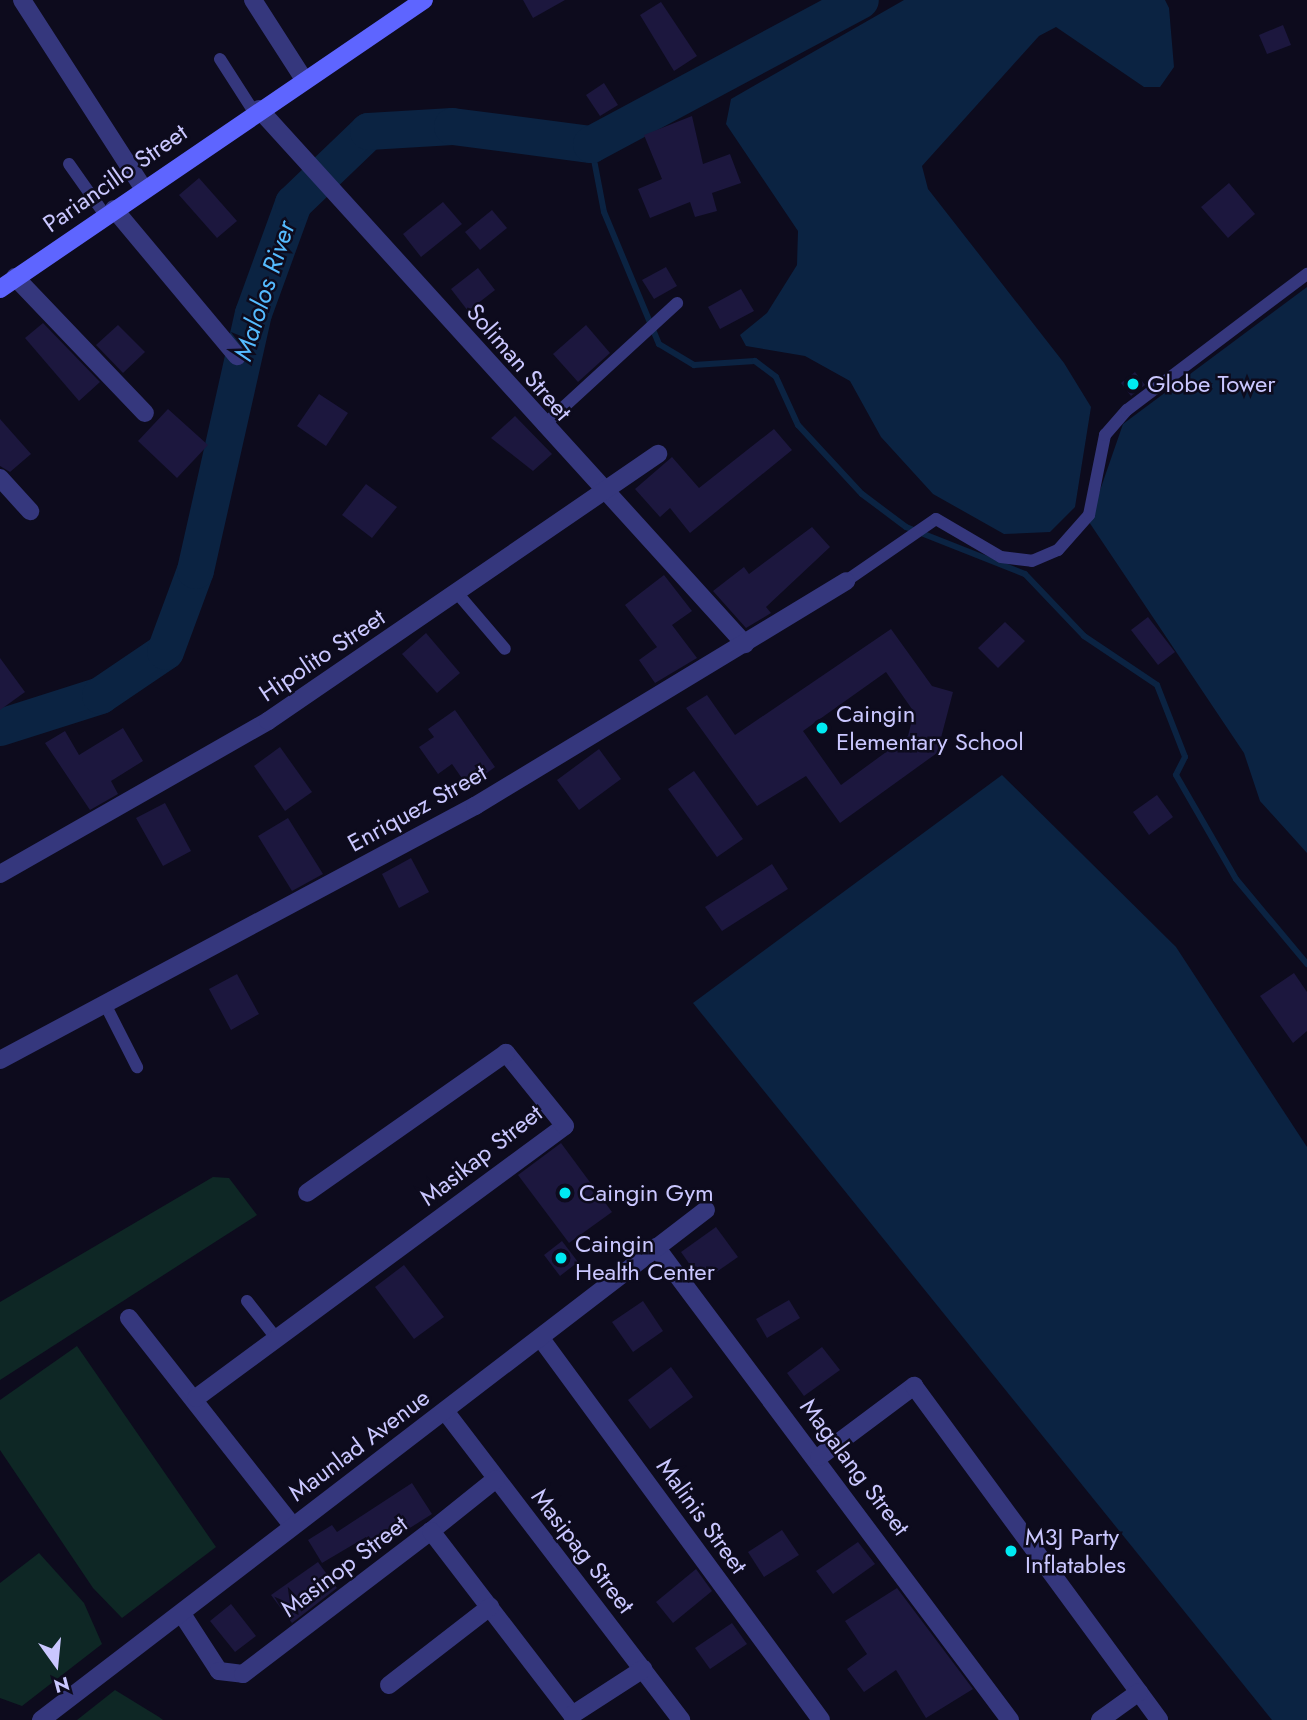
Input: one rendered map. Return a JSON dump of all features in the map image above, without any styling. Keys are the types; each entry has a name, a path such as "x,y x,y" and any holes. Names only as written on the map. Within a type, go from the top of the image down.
{"main road":[{"name":"Pariancillo Street","path":"0,289 303,78 424,0"}],"street":[{"path":"22,0 143,188"},
{"path":"253,0 303,78"},
{"name":"Soliman Street","path":"257,110 603,493 745,644"},
{"path":"110,212 237,356"},
{"path":"15,277 145,413"},
{"name":"Hipolito Street","path":"0,874 166,784 457,594 658,454"},
{"path":"0,478 30,511"},
{"name":"Enriquez Street","path":"0,1060 475,806 846,581"},
{"name":"Masikap Street","path":"196,1398 565,1126 506,1053 307,1193"},
{"name":"Maunlad Avenue","path":"41,1720 182,1614 292,1525 542,1340 706,1210"},
{"name":"Magalang Street","path":"656,1247 819,1457 1010,1720"},
{"path":"129,1318 196,1398 292,1525"},
{"name":"Malinis Street","path":"542,1340 821,1720"},
{"path":"819,1457 914,1386 1159,1720"},
{"name":"Masipag Street","path":"445,1412 681,1720"},
{"path":"431,1531 496,1479"},
{"name":"Masinop Street","path":"182,1614 219,1671 243,1675 431,1531 572,1715 643,1669"},
{"path":"389,1685 490,1607"},
{"path":"1100,1720 1139,1692"}],"lane":[{"path":"220,59 257,110"},
{"path":"69,164 110,212"},
{"path":"846,581 936,519 1001,557 1032,561 1058,550 1089,515 1105,435 1127,410 1307,274"},
{"path":"543,426 641,342 657,316 677,303"},
{"path":"457,594 505,649"},
{"path":"105,1004 137,1067"},
{"path":"247,1301 277,1339"}],"green space":[{"path":"213,1177 229,1178 257,1215 0,1380 0,1302"},
{"path":"77,1346 216,1547 122,1618 93,1588 0,1450 0,1400"},
{"path":"39,1553 84,1603 102,1644 22,1706 0,1698 0,1583"},
{"path":"115,1690 159,1717 163,1720 77,1720"}],"water":[{"path":"904,0 1165,0 1169,8 1174,67 1160,87 1144,87 1056,27 1039,36 922,166 928,189 1064,363 1091,407 1075,507 1050,532 1004,534 933,494 881,437 850,381 805,356 746,346 740,335 767,313 797,265 798,231 726,124 731,99"},
{"path":"1307,287 1307,853 1260,801 1244,753 1089,522 1123,424"},
{"path":"1002,775 1176,947 1307,1147 1307,1720 1272,1720 693,1003"}],"building":[{"path":"523,0 565,0 533,18"},
{"path":"661,2 697,56 674,71 640,15"},
{"path":"1283,25 1291,45 1267,54 1259,35"},
{"path":"604,83 618,105 600,116 586,95"},
{"path":"692,116 703,164 730,154 741,183 712,193 717,211 695,217 690,202 650,218 638,189 662,179 644,135"},
{"path":"199,178 237,221 217,238 179,195"},
{"path":"1229,183 1255,214 1228,238 1201,207"},
{"path":"443,202 462,224 421,257 403,234"},
{"path":"492,210 507,228 480,250 465,232"},
{"path":"666,267 677,286 654,299 642,280"},
{"path":"478,268 495,290 468,311 451,289"},
{"path":"741,289 754,311 720,329 708,307"},
{"path":"43,323 100,382 79,401 25,338"},
{"path":"118,325 145,352 123,373 96,345"},
{"path":"586,325 610,353 578,382 553,354"},
{"name":"Globe Tower","path":"1135,372 1145,385 1131,396 1121,383"},
{"path":"319,394 348,413 326,446 297,426"},
{"path":"168,409 208,445 177,478 138,441"},
{"path":"515,416 552,454 533,471 491,438"},
{"path":"0,419 31,454 10,472 0,466"},
{"path":"774,429 792,450 690,533 670,508 660,517 635,489 672,457 699,488"},
{"path":"366,484 397,507 372,538 342,515"},
{"path":"812,527 830,547 766,607 771,613 746,628 713,591 744,567 749,574"},
{"path":"664,575 692,611 672,625 697,658 655,683 639,660 657,647 625,605"},
{"path":"1148,617 1175,652 1158,665 1131,630"},
{"path":"1005,622 1025,641 998,668 978,648"},
{"path":"891,629 932,686 953,692 937,753 840,823 806,776 757,806 686,708 707,695 735,735","holes":["886,672 914,712 908,736 841,785 803,731"]},
{"path":"426,633 460,673 437,693 402,654"},
{"path":"0,658 25,692 0,710"},
{"path":"455,710 495,767 468,787 452,764 438,774 419,747 434,737 428,729"},
{"path":"123,728 143,761 111,781 118,794 90,810 45,743 65,731 79,755"},
{"path":"280,747 312,792 285,811 254,766"},
{"path":"599,749 621,779 579,810 557,780"},
{"path":"694,771 743,839 717,857 668,789"},
{"path":"1157,795 1173,817 1149,835 1133,812"},
{"path":"165,803 191,851 163,866 136,818"},
{"path":"288,818 323,874 292,891 258,836"},
{"path":"411,858 429,892 399,908 382,874"},
{"path":"772,864 788,889 722,931 705,907"},
{"path":"1294,973 1307,992 1307,1031 1293,1043 1260,996"},
{"path":"237,974 259,1014 231,1030 209,989"},
{"name":"Caingin Gym","path":"561,1143 612,1212 569,1243 518,1175"},
{"path":"716,1227 738,1257 702,1282 681,1252"},
{"name":"Caingin Health Center","path":"562,1241 578,1262 560,1276 544,1255"},
{"path":"404,1265 444,1317 414,1339 375,1287"},
{"path":"789,1300 800,1318 767,1338 756,1319"},
{"path":"643,1301 663,1331 633,1352 612,1322"},
{"path":"822,1347 840,1370 804,1396 787,1373"},
{"path":"671,1367 693,1397 650,1429 628,1400"},
{"path":"412,1483 432,1514 375,1550 366,1537 322,1563 308,1540 332,1525 337,1532"},
{"path":"782,1530 799,1555 764,1577 748,1552"},
{"path":"858,1542 875,1564 833,1594 816,1571"},
{"path":"318,1562 337,1588 292,1623 271,1595"},
{"path":"696,1569 712,1591 673,1623 656,1602"},
{"path":"897,1588 973,1689 926,1718 896,1670 864,1692 847,1669 867,1654 845,1621"},
{"path":"231,1604 256,1636 235,1652 210,1621"},
{"path":"732,1623 747,1644 710,1669 695,1648"}],"waterway":[{"name":"Malolos River","path":"0,727 100,695 165,651 195,570 253,313 293,203 368,131 452,126 591,144 860,0"},
{"path":"591,144 604,212 659,344 694,365 755,361 776,377 798,425 862,494 906,527 1025,574 1084,636 1157,685 1185,757 1176,775 1236,879 1307,964"}],"place":[{"name":"Globe Tower","path":"1133,384"},
{"name":"Caingin Elementary School","path":"822,728"},
{"name":"Caingin Gym","path":"565,1193"},
{"name":"Caingin Health Center","path":"561,1258"},
{"name":"M3J Party Inflatables","path":"1011,1551"}]}
